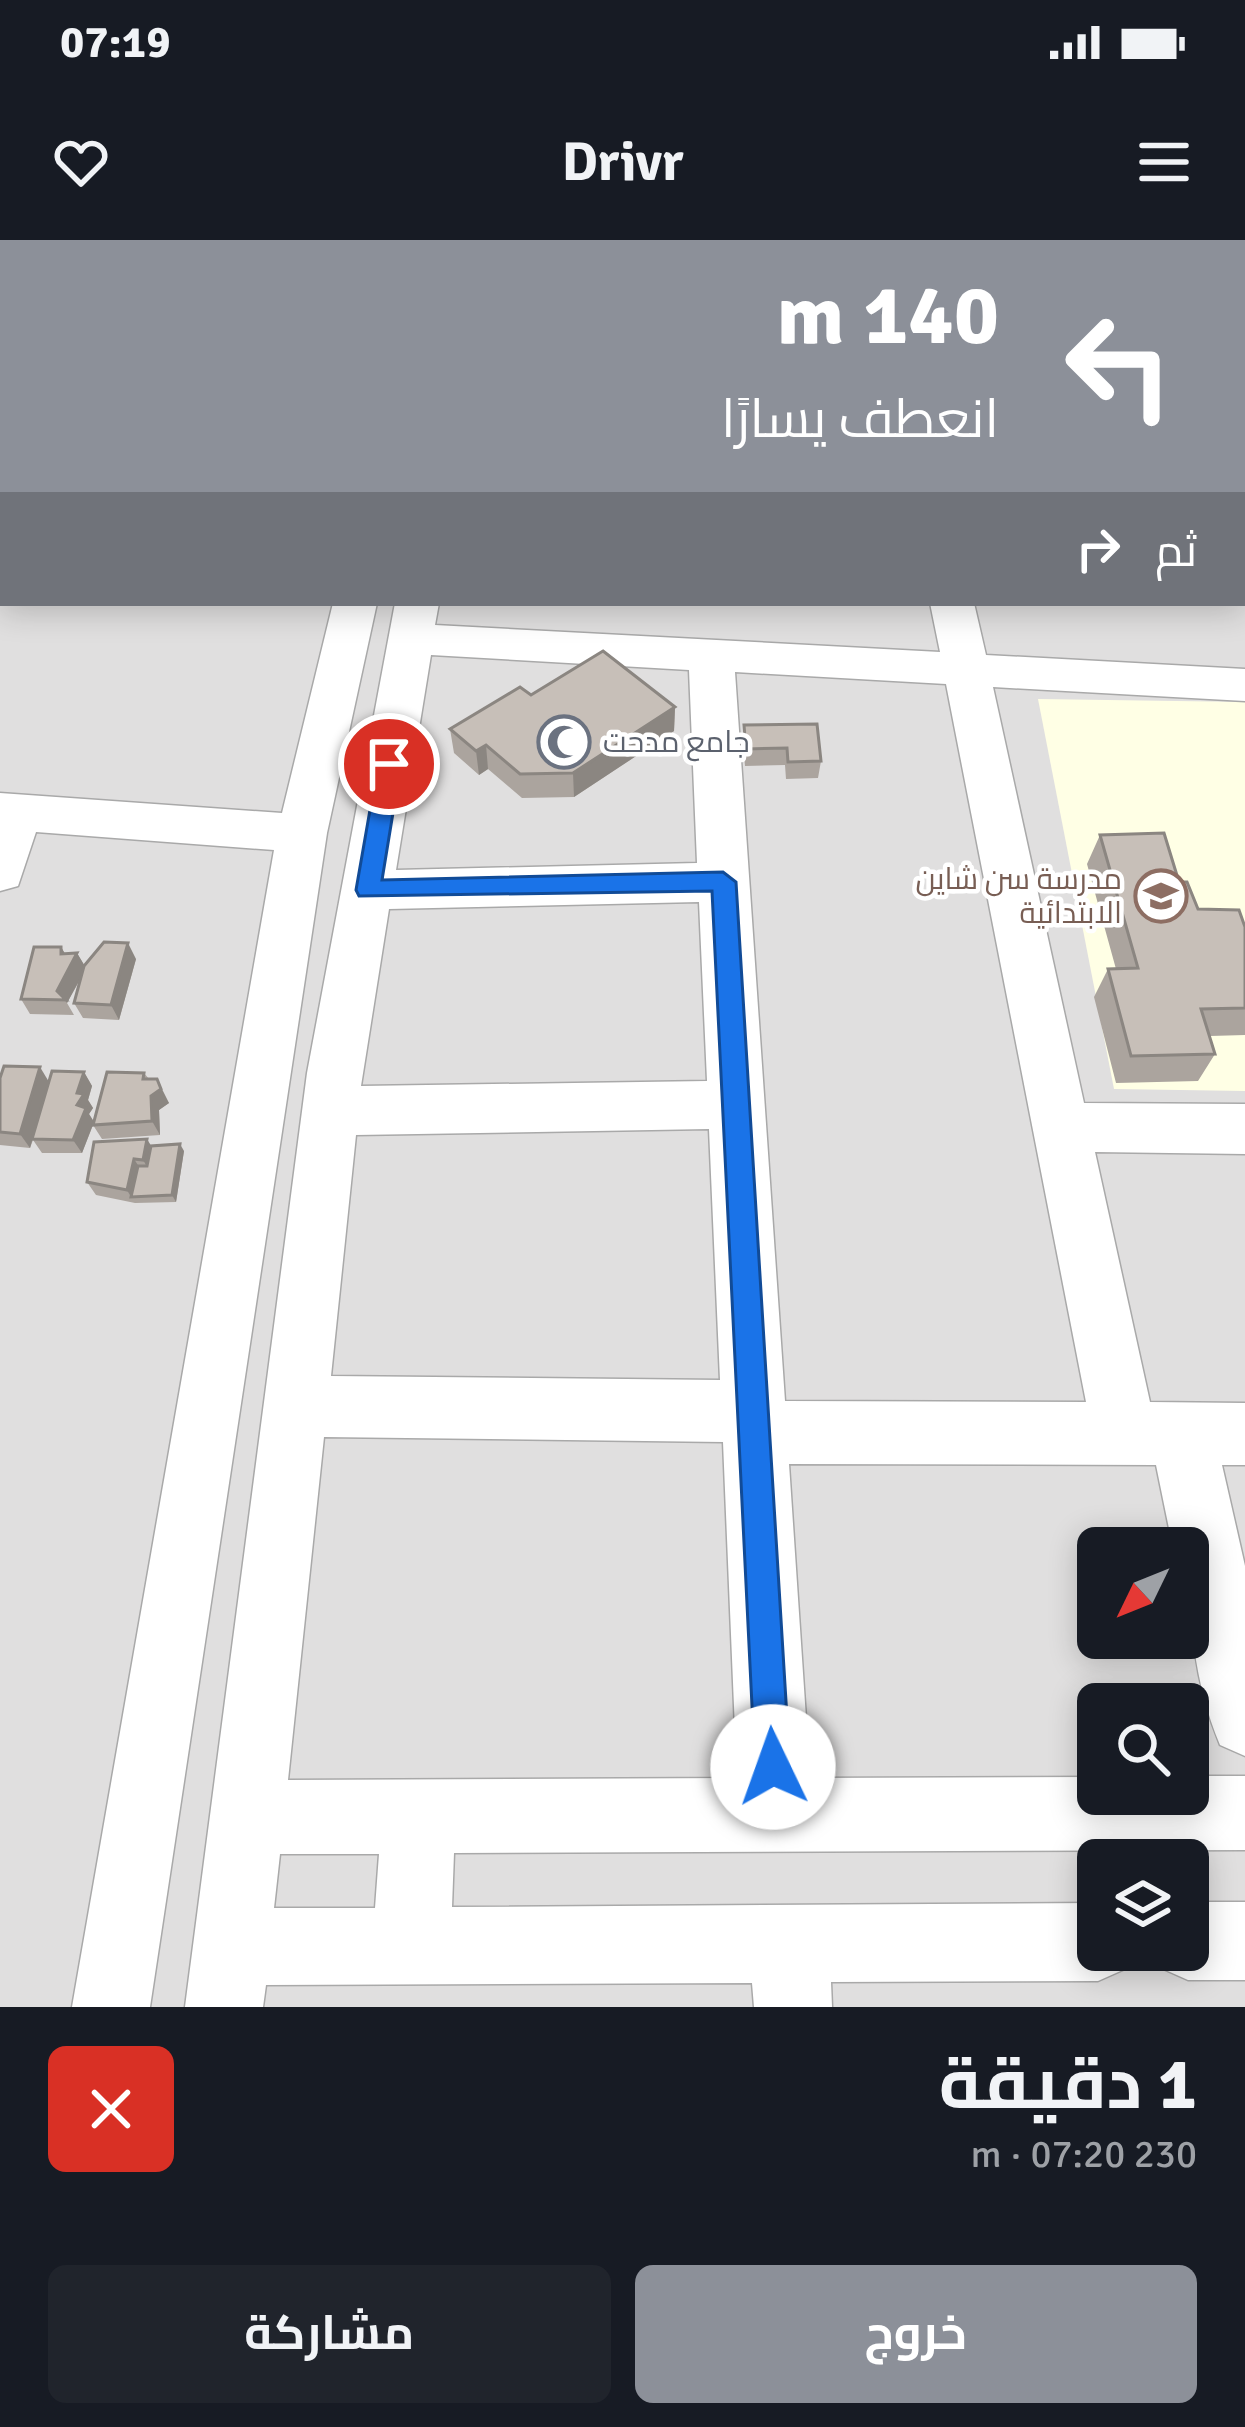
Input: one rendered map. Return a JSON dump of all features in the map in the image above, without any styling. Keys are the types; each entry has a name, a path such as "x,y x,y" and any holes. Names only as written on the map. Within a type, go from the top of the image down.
{"street":[{"path":"111,2007 302,833 354,606"},
{"path":"953,606 1063,1127 1184,1434 1245,1720"},
{"path":"1077,1944 791,1976 410,1946 227,1977 331,1111 414,621 711,656 1245,685"},
{"path":"711,656 776,1815"},
{"path":"0,872 8,812 302,833"},
{"path":"368,890 723,882"},
{"path":"331,1111 736,1105"},
{"path":"1063,1127 1245,1130"},
{"path":"297,1406 1184,1434"},
{"path":"182,1575 274,1572"},
{"path":"246,1817 1245,1813"},
{"path":"410,1946 419,1816"},
{"path":"1209,1941 1245,1941"}],"shaded area":[{"path":"0,606 1245,606 1245,2007 0,2007"},
{"name":"مدرسة سن شاين الابتدائية","path":"1038,699 1245,702 1245,1091 1114,1089"}],"building":[{"name":"جامع مدحت","path":"603,651 675,707 573,773 520,774 486,745 476,751 450,729 520,687 531,695"},
{"path":"817,724 821,761 788,762 787,748 746,749 744,725"},
{"path":"1164,833 1179,882 1187,882 1198,909 1239,910 1245,927 1245,1008 1201,1009 1215,1054 1131,1056 1108,969 1138,968 1100,835"},
{"path":"104,942 128,943 111,1005 74,1003 84,966"},
{"path":"34,947 61,947 61,954 77,953 57,991 66,1000 21,999"},
{"path":"4,1066 40,1067 20,1134 0,1132"},
{"path":"52,1071 84,1072 77,1093 84,1094 77,1105 86,1108 73,1140 32,1139"},
{"path":"107,1072 144,1073 143,1079 157,1079 161,1089 151,1096 152,1121 93,1125"},
{"path":"147,1139 143,1160 134,1159 127,1190 87,1182 94,1142"},
{"path":"180,1144 172,1195 131,1197 138,1166 147,1166 151,1146"}],"place":[{"name":"جامع مدحت","path":"564,742"},
{"name":"مدرسة سن شاين الابتدائية","path":"1161,896"}],"route":[{"path":"389,764 368,890 723,882 773,1767"}]}
